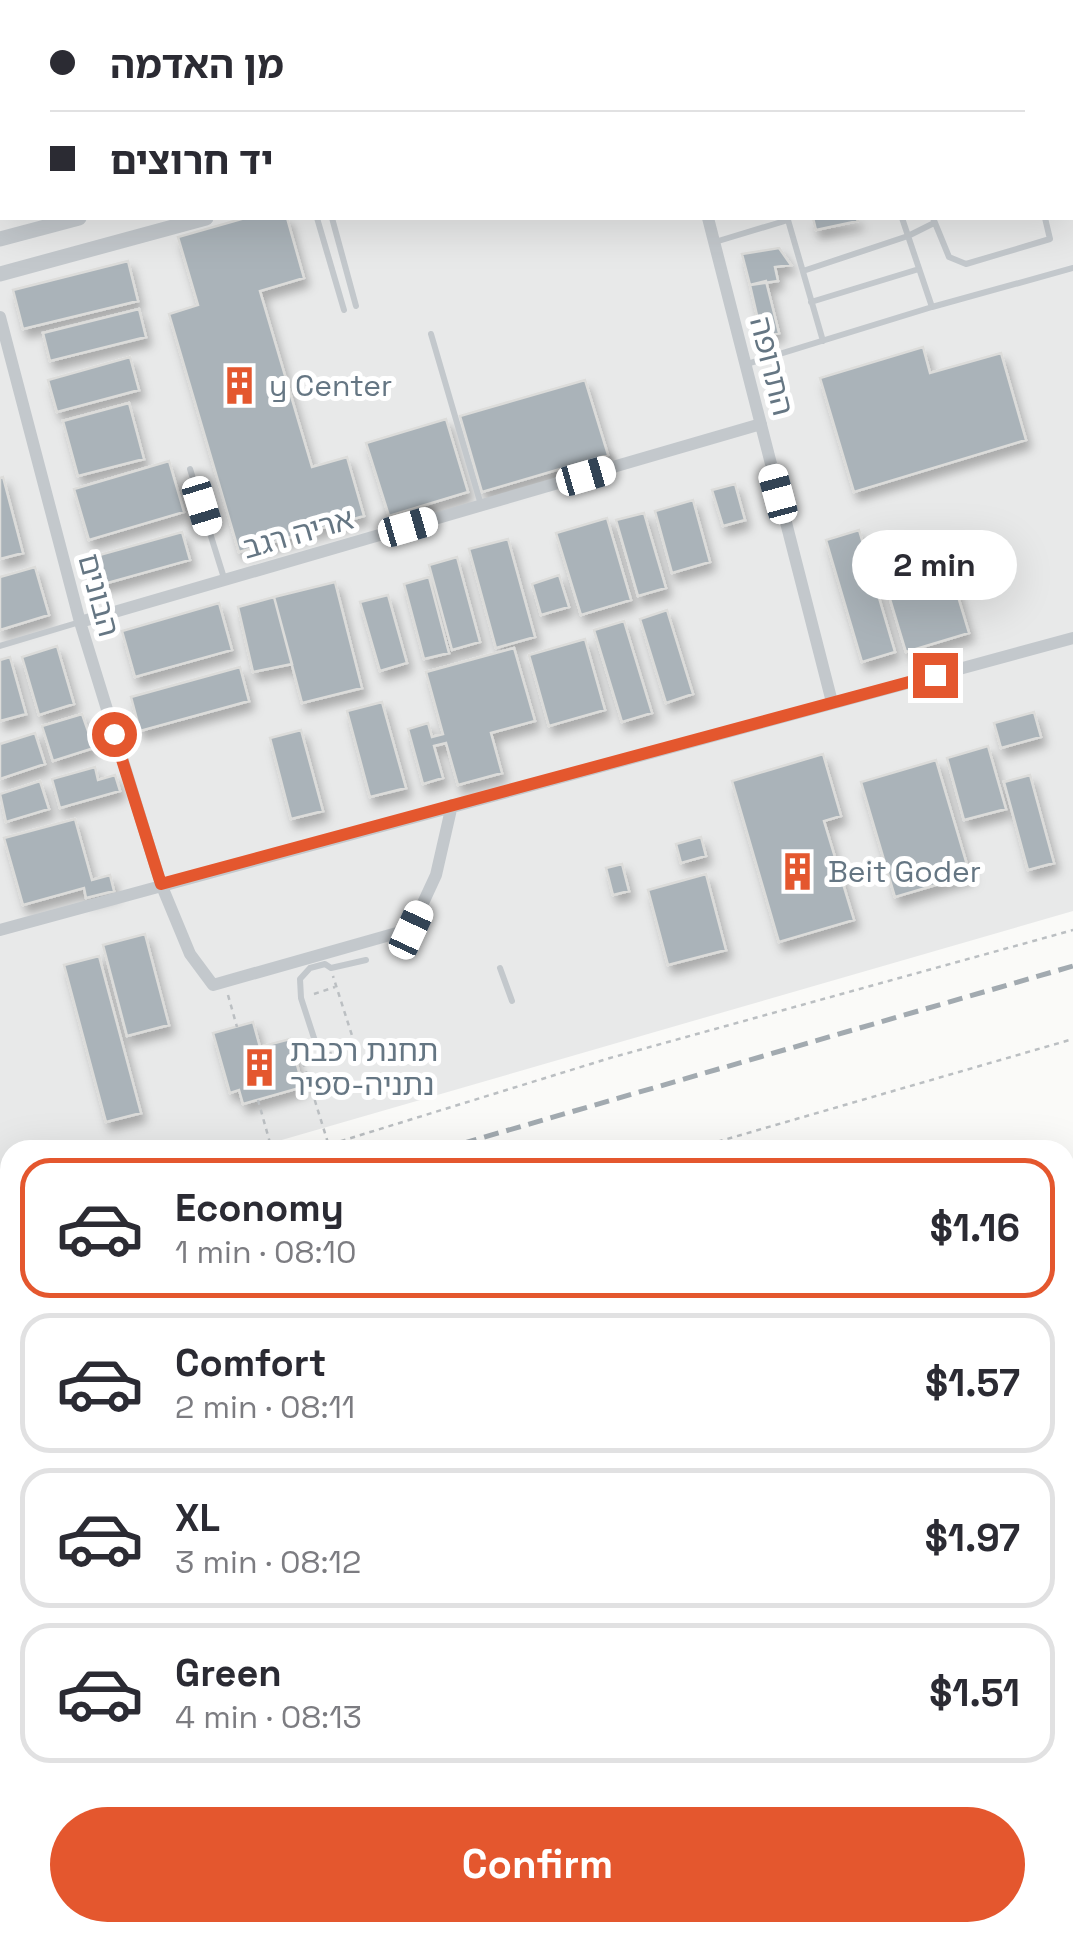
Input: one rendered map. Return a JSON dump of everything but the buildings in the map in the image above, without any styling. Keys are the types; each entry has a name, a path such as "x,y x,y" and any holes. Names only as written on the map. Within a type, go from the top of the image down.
{"street":[{"path":"0,240 72,220"},
{"path":"0,274 199,220"},
{"name":"התרופה","path":"708,220 832,702"},
{"name":"הבונים","path":"0,317 80,622 161,884 190,954 213,985 224,982"},
{"name":"אריה רגב","path":"80,622 761,424"},
{"path":"0,930 1073,638"},
{"path":"224,982 411,930 436,875 452,805"}],"lane":[{"path":"318,220 344,310"},
{"path":"333,220 356,306"},
{"path":"714,242 788,220 823,340"},
{"path":"903,220 932,306"},
{"path":"802,271 908,236 933,220 949,257 966,264 1050,239 1045,220"},
{"path":"812,302 919,268"},
{"path":"746,364 932,306 1073,268"},
{"path":"431,334 482,506"},
{"path":"190,469 224,580"},
{"path":"0,646 80,622"},
{"path":"315,1041 301,998 300,979 310,968 366,960"},
{"path":"500,968 512,1001"}],"path":[{"path":"344,1140 610,1058 1073,930"},
{"path":"326,1140 303,1062 355,1045 331,968"},
{"path":"224,982 237,1027"},
{"path":"301,998 336,986"},
{"path":"725,1140 1073,1039"},
{"path":"258,1100 269,1140"}],"shaded area":[{"path":"0,220 1073,220 1073,911 282,1140 0,1140"}],"railway":[{"path":"474,1140 1073,966"}],"place":[{"name":"y Center","path":"239,385"},
{"name":"Beit Goder","path":"798,871"},
{"name":"תחנת רכבת נתניה-ספיר","path":"260,1067"}],"route":[{"path":"114,734 161,884 935,675"}]}
